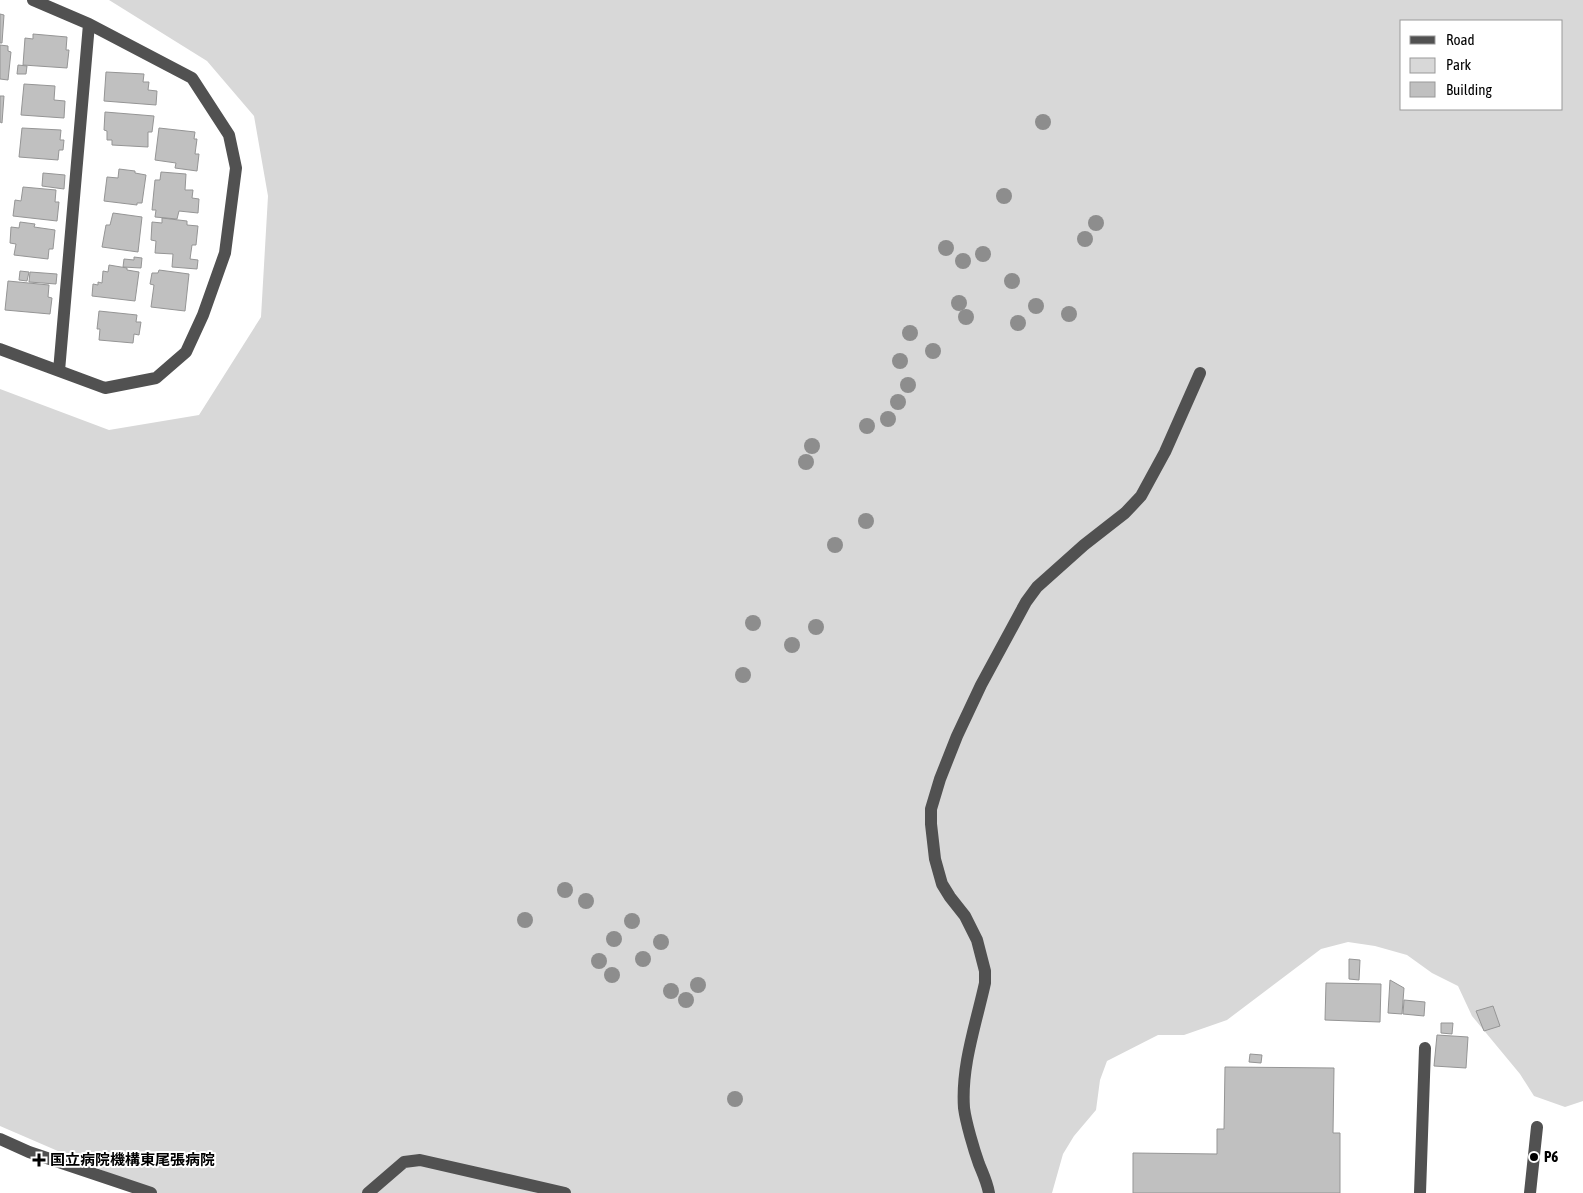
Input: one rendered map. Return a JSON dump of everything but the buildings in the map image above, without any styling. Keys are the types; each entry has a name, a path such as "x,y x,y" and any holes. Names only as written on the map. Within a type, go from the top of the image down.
{"street":[{"path":"0,349 105,388 156,378 186,352 204,315 225,252 236,168 229,135 192,78 89,24 33,0"},
{"path":"58,371 89,24"},
{"path":"989,1193 964,1109 968,1057 985,983 985,971 977,940 970,924 942,884 935,859 931,810 940,779 957,736 981,685 1026,602 1037,586 1084,545 1125,513 1141,496 1157,469 1200,373"},
{"path":"1420,1193 1425,1048"},
{"path":"1530,1193 1537,1127"},
{"path":"0,1138 29,1152 150,1193"},
{"path":"368,1193 404,1162 420,1160 565,1193"}],"green space":[{"path":"109,0 1583,0 1583,1101 1565,1107 1534,1096 1520,1074 1472,1016 1458,986 1432,973 1407,955 1375,946 1348,942 1321,949 1227,1020 1184,1035 1158,1035 1107,1061 1100,1080 1096,1110 1074,1136 1063,1154 1052,1193 155,1193 0,1126 0,389 109,430 199,415 261,317 268,196 254,116 207,61"}],"place":[{"name":"P6","path":"1534,1157"},
{"name":"国立病院機構東尾張病院","path":"39,1160"}]}
